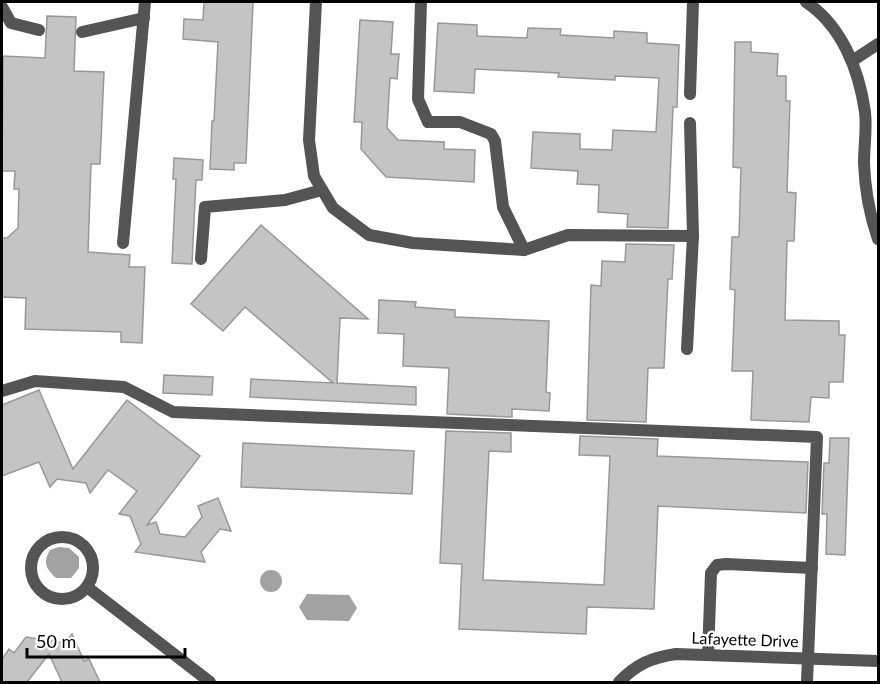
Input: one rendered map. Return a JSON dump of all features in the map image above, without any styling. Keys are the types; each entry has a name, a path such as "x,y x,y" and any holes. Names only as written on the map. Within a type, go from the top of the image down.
{"street":[{"path":"123,243 145,2"},
{"path":"316,2 309,140 314,176 333,208 369,235 413,243 524,250 568,235 693,236"},
{"path":"420,2 418,99 428,122 460,122 491,134 495,141 503,207 524,250"},
{"path":"690,94 693,2"},
{"path":"806,2 819,10 833,26 852,61 865,113 864,164 868,211 879,239"},
{"path":"2,7 11,23 39,30"},
{"path":"82,32 144,18"},
{"path":"852,61 879,44"},
{"path":"687,349 693,236 690,123"},
{"path":"201,259 206,207 285,200 322,190"},
{"path":"2,391 35,381 124,387 173,412 817,437 807,682"},
{"path":"59,537 69,537 79,541 92,557 92,578 87,587 70,598 60,599 41,591 35,583 31,563 40,545 59,537"},
{"path":"708,655 711,573 717,565 812,568"},
{"path":"87,587 210,682"},
{"name":"Lafayette Drive","path":"619,682 640,664 654,657 676,654 879,661"}],"shaded area":[{"path":"59,547 69,548 79,557 79,568 71,578 56,578 47,568 46,558 50,550"},
{"path":"267,570 275,570 282,577 282,585 275,592 267,592 260,585 260,577"},
{"path":"307,594 349,595 357,608 349,621 307,620 299,607"}],"building":[{"path":"204,2 253,2 246,163 234,163 234,170 210,169 218,42 183,39 184,19 203,20"},
{"path":"47,16 76,17 74,71 104,72 100,164 91,164 88,252 130,255 129,267 145,267 142,343 121,342 121,332 25,329 26,298 2,297 2,238 7,238 18,228 19,189 14,189 15,171 2,171 3,56 45,58"},
{"path":"360,20 393,22 391,54 399,54 397,79 390,78 387,128 398,140 444,142 444,149 475,150 474,182 386,177 361,149 362,122 354,122"},
{"path":"438,23 477,25 477,36 527,38 528,28 561,29 560,35 614,38 614,31 647,33 647,43 679,45 677,107 673,107 668,228 627,227 628,214 598,212 599,185 577,184 578,171 531,168 533,132 580,134 580,149 612,150 613,130 656,132 659,78 615,76 615,80 558,77 559,73 475,69 474,93 434,91"},
{"path":"735,42 751,42 751,52 778,54 777,76 786,76 786,101 790,101 787,192 796,193 794,241 787,241 785,320 839,321 839,335 845,335 843,382 829,382 829,398 811,397 809,422 751,420 753,371 732,371 735,290 730,289 732,237 739,237 741,168 733,167"},
{"path":"174,158 203,160 202,180 196,180 192,264 172,263 176,179 173,179"},
{"path":"261,225 368,319 340,318 337,383 416,387 416,405 250,397 251,379 333,383 245,307 223,331 191,304"},
{"path":"626,244 674,245 672,279 668,279 664,368 648,368 646,422 587,420 591,285 601,286 602,261 625,262"},
{"path":"379,300 416,302 415,307 455,310 455,317 549,321 546,392 550,393 549,411 512,409 512,417 447,414 449,368 403,366 404,334 378,333"},
{"path":"164,375 213,377 212,395 163,393"},
{"path":"39,390 73,469 127,400 200,456 147,525 156,522 160,534 185,537 202,517 198,506 218,498 231,531 220,529 201,552 205,562 135,552 141,544 130,516 119,514 137,491 108,470 90,493 86,483 57,479 50,487 39,462 2,476 2,405"},
{"path":"446,431 511,433 511,452 489,451 483,580 604,585 610,456 579,455 580,436 658,439 657,456 808,462 806,513 658,506 654,609 587,607 586,634 459,629 462,564 440,563"},
{"path":"830,438 849,438 845,555 826,554 827,514 822,514 824,463 829,463"},
{"path":"243,443 414,451 412,494 241,487"},
{"path":"72,634 84,661 89,659 100,682 62,682 49,654 27,682 2,682 2,659 9,649 14,653 26,637 65,643"}]}
